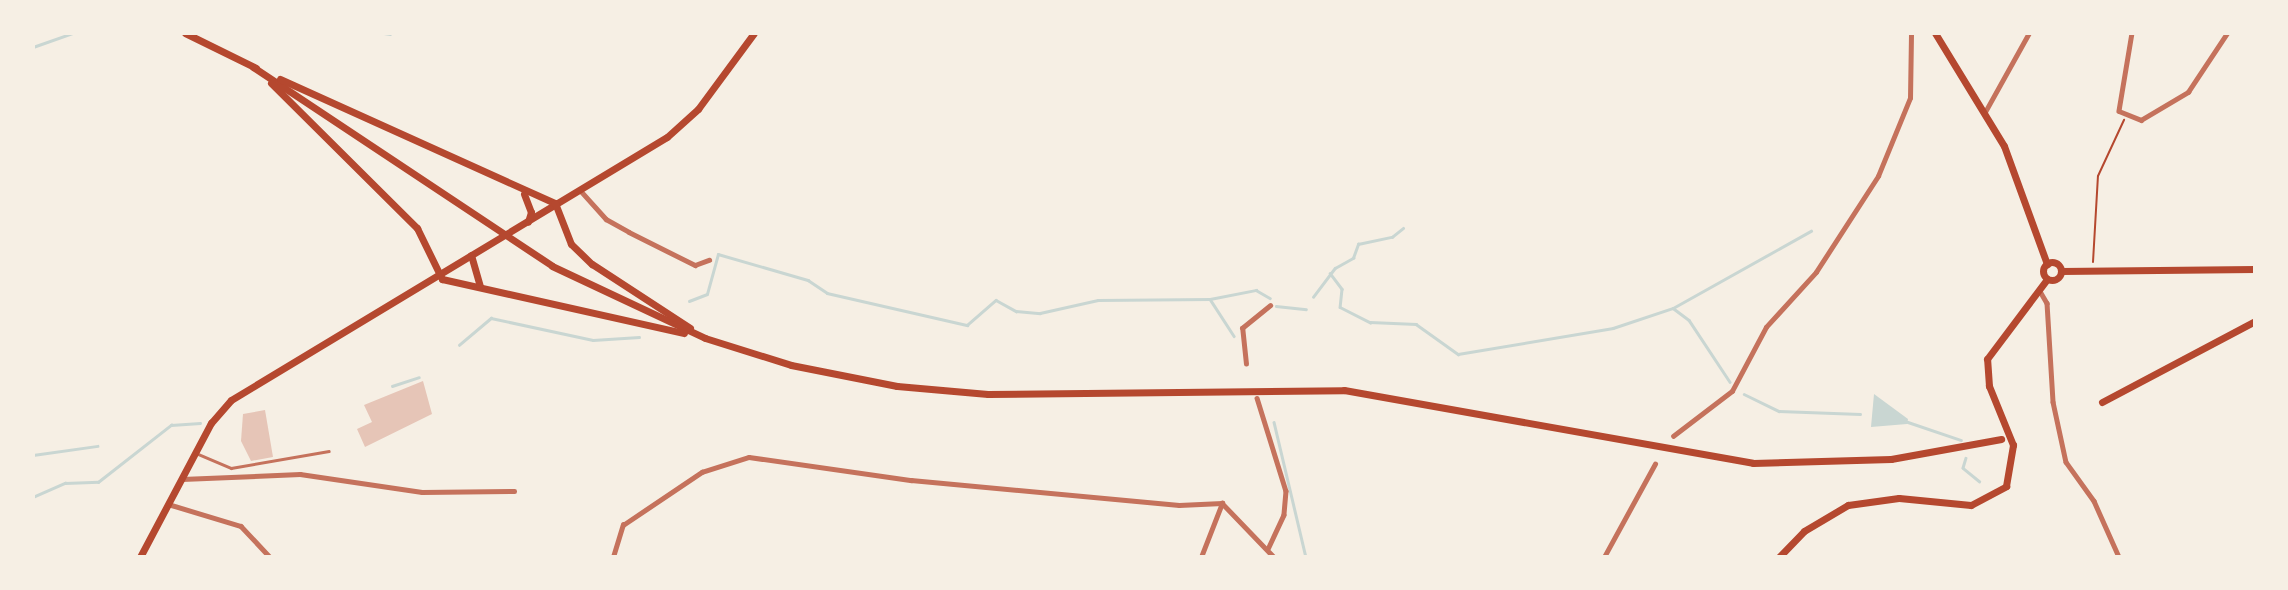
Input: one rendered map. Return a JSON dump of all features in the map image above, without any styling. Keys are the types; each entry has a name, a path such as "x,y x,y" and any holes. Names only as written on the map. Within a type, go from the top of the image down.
{"main road":[{"path":"185,33 522,191 555,203 571,244 592,264 705,338"},
{"path":"140,557 211,424 250,384 435,273 527,222 682,125 754,33"},
{"path":"1935,33 2004,146 2047,264 2047,279"},
{"path":"253,67 313,118 417,228 435,273"},
{"path":"253,67 543,261 705,338"},
{"path":"522,191 530,203 527,222"},
{"path":"471,255 480,287"},
{"path":"2047,264 2061,271"},
{"path":"1779,557 1804,531 1848,505 1899,498 1971,505 2006,486 2013,445 1989,386 1987,359 2047,279 2061,271 2093,269 2255,269"},
{"path":"435,273 480,287 705,338 791,365 944,391 1345,390 1753,463 1891,460 2001,439"},
{"path":"2102,402 2255,321"}],"street":[{"path":"1673,436 1732,391 1766,327 1816,272 1871,187 1910,98 1911,33"},
{"path":"1984,112 2029,33"},
{"path":"2132,33 2119,111 2141,120 2172,106 2202,76 2227,33"},
{"path":"579,189 606,219 629,232 695,265 709,260"},
{"path":"2040,291 2047,303 2053,402 2066,462 2094,501 2119,557"},
{"path":"1247,364 1242,328 1270,305"},
{"path":"1257,398 1286,491 1284,514 1268,549"},
{"path":"613,557 623,524 702,472 749,457 911,480 1179,505 1222,503 1274,557"},
{"path":"1604,557 1656,464"},
{"path":"181,478 300,474 422,492 514,491"},
{"path":"1201,557 1222,503"},
{"path":"168,504 241,526 270,557"}],"lane":[{"path":"195,452 230,468 328,451"}],"path":[{"path":"2093,269 2098,176 2126,116"}],"shaded area":[{"path":"1874,394 1908,419 1907,424 1871,427"}],"building":[{"path":"423,381 432,414 365,447 357,429 372,422 364,405"},
{"path":"265,410 273,457 251,461 241,441 243,414"}],"waterway":[{"path":"33,47 73,33"},
{"path":"349,33 366,33"},
{"path":"384,33 390,34"},
{"path":"1313,297 1335,268 1353,258 1358,244 1392,237 1403,228"},
{"path":"1330,273 1342,289 1340,307 1370,322 1416,324 1458,354 1613,328 1673,308 1811,231"},
{"path":"689,301 707,294 718,254 808,280 827,293 967,325 996,300 1016,311 1040,313 1098,300 1210,299 1256,290 1270,298"},
{"path":"1210,299 1234,336"},
{"path":"1276,306 1306,309"},
{"path":"1673,308 1689,320 1730,382"},
{"path":"459,345 491,318 593,340 639,337"},
{"path":"392,386 419,377"},
{"path":"1744,394 1779,411 1860,414"},
{"path":"1905,421 1961,440"},
{"path":"1274,422 1306,557"},
{"path":"33,497 65,483 98,482 171,425 200,423"},
{"path":"33,455 97,446"},
{"path":"1966,458 1963,468 1979,481"}]}
